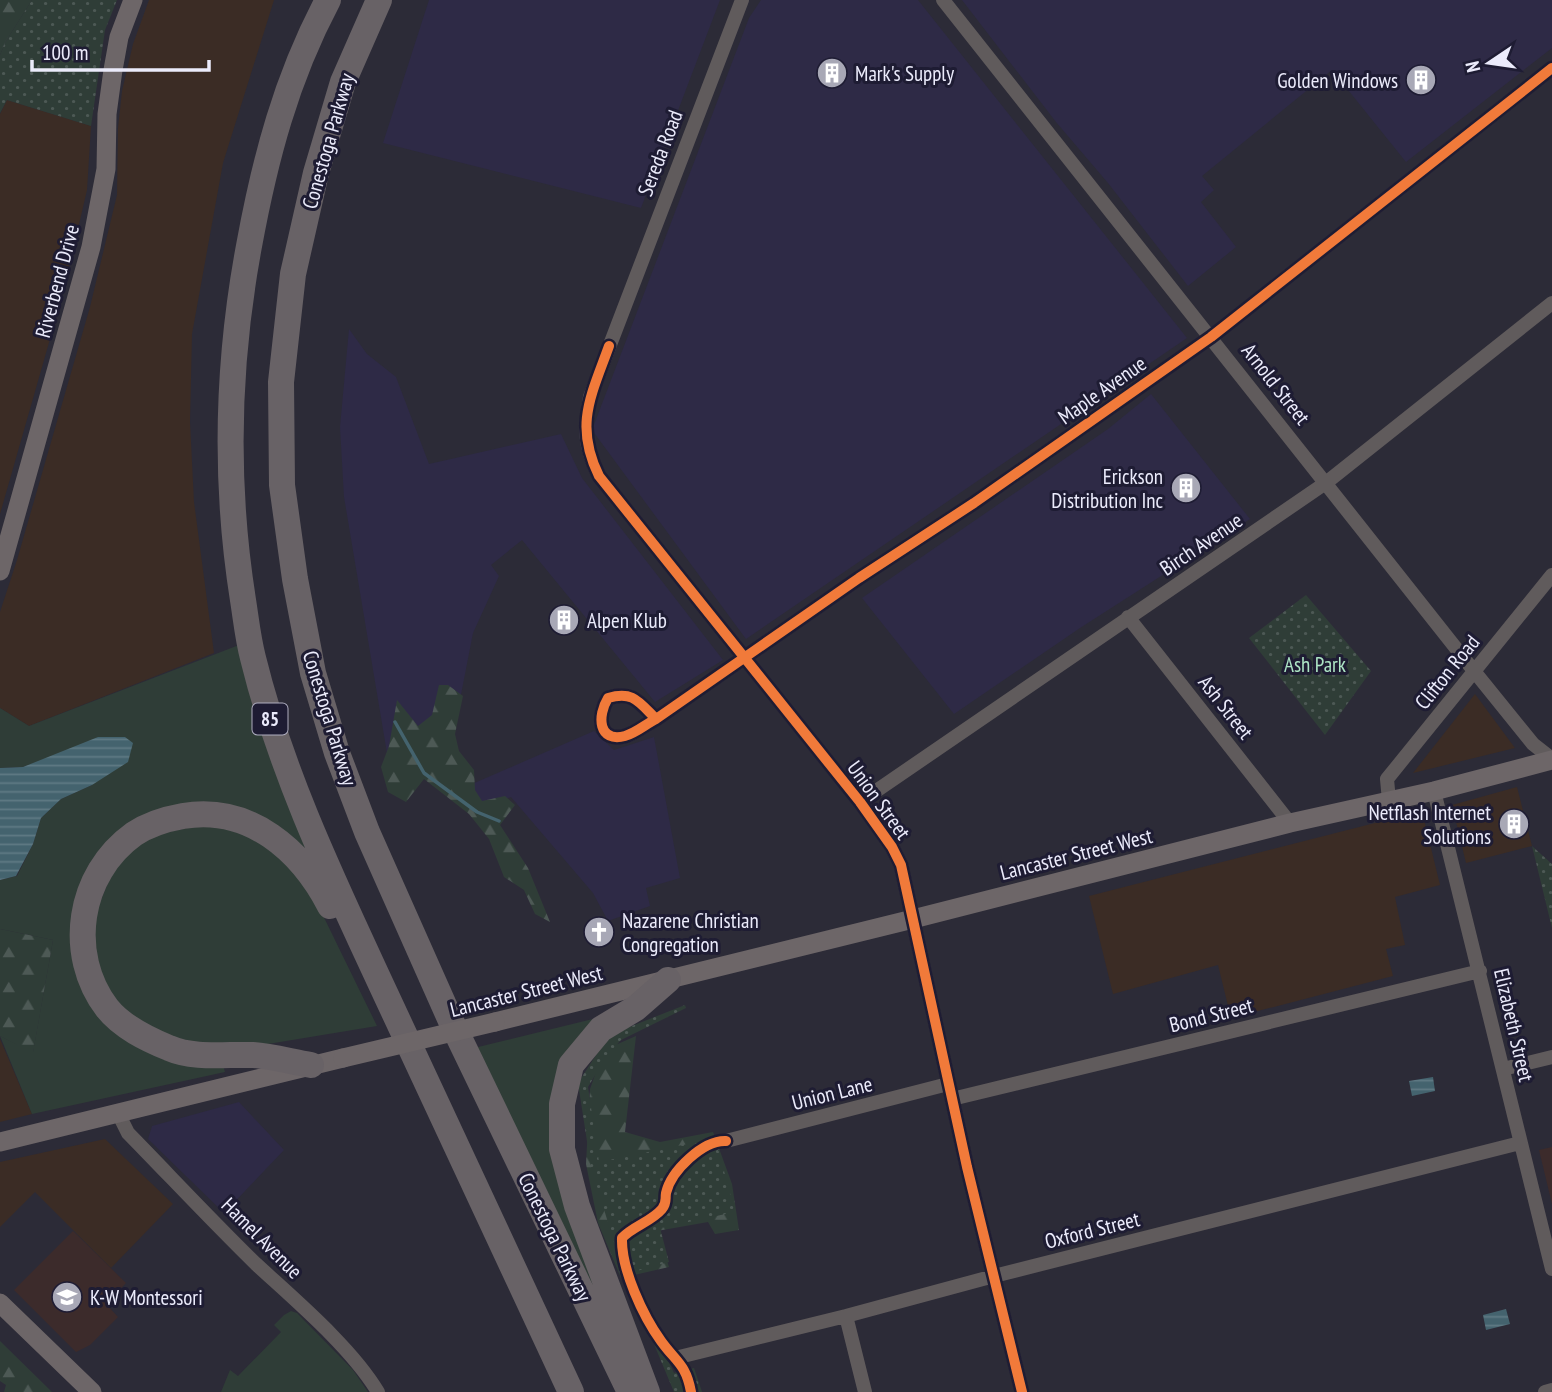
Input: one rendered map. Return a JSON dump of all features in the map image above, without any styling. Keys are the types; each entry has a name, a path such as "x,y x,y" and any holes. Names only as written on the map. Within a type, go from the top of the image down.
{"highway":[{"name":"85","path":"328,0 280,110 261,183 244,273 231,373 229,473 237,559 252,655 276,740 317,846 571,1392"},
{"name":"Conestoga Parkway","path":"379,0 343,82 316,173 293,274 281,382 282,485 295,579 313,673 337,753 367,832 452,1021 629,1392"},
{"path":"311,1065 255,1055 213,1055 173,1050 141,1035 108,1009 86,965 82,941 83,917 88,895 101,870 134,834 163,820 216,814 254,824 277,839 300,862 323,892 429,1103 463,1162"},
{"path":"647,1392 577,1206 562,1149 562,1104 571,1065 601,1029 635,1008 668,980"}],"main road":[{"name":"Riverbend Drive","path":"0,571 94,235 106,169 107,114 113,70 119,37 133,0"},
{"name":"Lancaster Street West","path":"0,1142 668,980 1290,823 1434,791 1552,759"},
{"path":"0,1303 92,1392"}],"street":[{"name":"Sereda Road","path":"619,322 742,0"},
{"name":"Arnold Street","path":"943,0 1474,671 1533,744 1552,759"},
{"name":"Maple Avenue","path":"656,719 974,503 1211,337 1552,68"},
{"name":"Birch Avenue","path":"860,802 1327,482 1552,303"},
{"name":"Union Street","path":"619,322 590,397 584,430 588,454 599,476 860,802 901,865 948,1084 1022,1392"},
{"name":"Clifton Road","path":"1389,801 1387,779 1552,575"},
{"name":"Ash Street","path":"1128,617 1290,823"},
{"name":"Elizabeth Street","path":"1434,791 1552,1269"},
{"name":"Bond Street","path":"952,1099 1480,971"},
{"path":"1503,1069 1552,1057"},
{"name":"Union Lane","path":"726,1141 948,1084"},
{"name":"Hamel Avenue","path":"118,1113 128,1133 241,1249 319,1324 370,1378 378,1392"},
{"name":"Oxford Street","path":"675,1357 846,1316 993,1276 1520,1143"},
{"path":"846,1316 865,1392"},
{"path":"1545,1392 1552,1390"}],"shaded area":[{"path":"149,0 274,0 223,163 192,334 190,422 194,502 214,653 29,726 0,708 0,612 90,307 117,195 118,128 122,91 133,44"},
{"path":"429,0 720,0 641,208 383,143"},
{"path":"761,0 918,0 1187,338 746,639 592,430 749,18"},
{"path":"962,0 1552,0 1552,48 1406,162 1332,70 1202,176 1214,190 1201,202 1236,247 1188,286"},
{"path":"7,100 91,126 87,190 62,297 0,514 0,114"},
{"path":"349,329 367,354 396,377 429,464 561,434 582,478 723,660 655,702 522,540 491,565 499,576 473,633 450,751 390,771 344,497 340,427"},
{"path":"1151,394 1250,519 1080,628 954,714 862,598 1108,429"},
{"path":"1475,694 1515,748 1413,773"},
{"path":"594,731 614,750 654,737 680,878 646,888 650,906 608,921 593,893 511,797 477,809 463,788"},
{"path":"1517,787 1532,846 1466,863 1452,805"},
{"path":"1422,811 1440,885 1395,897 1405,945 1386,949 1393,976 1231,1018 1218,965 1113,994 1089,896"},
{"path":"0,1039 32,1114 0,1122"},
{"path":"239,1102 284,1150 224,1213 148,1139 152,1126"},
{"path":"105,1139 173,1204 111,1268 35,1192 0,1227 0,1162"},
{"path":"1552,1147 1552,1204 1539,1150"},
{"name":"K-W Montessori","path":"73,1231 126,1283 106,1304 118,1317 90,1345 76,1352 14,1290"}],"green space":[{"path":"0,0 32,0 0,55"},
{"path":"32,0 117,0 105,30 91,126 7,100 0,113 0,55"},
{"name":"Ash Park","path":"1306,595 1371,671 1325,735 1249,638"},
{"path":"239,645 307,851 204,806 94,862 96,1010 222,1062 225,1072 32,1114 0,1036 33,1052 53,940 0,929 0,880 17,876 33,844 41,818 61,799 92,785 55,756 23,767 0,768 0,708 29,726"},
{"path":"439,685 448,685 463,696 455,734 459,751 474,770 475,790 482,801 505,796 515,805 500,825 528,868 550,922 535,914 524,890 504,877 489,839 469,814 424,779 406,802 388,792 381,767 389,746 397,700 418,726 432,715"},
{"path":"211,823 271,845 312,893 377,1026 268,1044 212,1047 147,1030 108,994 98,973 92,921 116,864 149,836"},
{"path":"1532,846 1552,864 1552,928"},
{"path":"0,929 53,940 33,1053 0,1036"},
{"path":"685,1005 686,1008 621,1040 606,1057 588,1087 599,1162 712,1139 719,1152 735,1212 660,1228 669,1262 633,1272 674,1373 694,1368 702,1392 674,1392 621,1265 591,1167 578,1083 614,1033"},
{"path":"601,1017 559,1077 617,1335 474,1048"},
{"path":"636,1036 625,1132 660,1142 713,1132 732,1184 739,1230 715,1234 708,1222 657,1231 669,1267 621,1278 598,1223 586,1164 590,1089 604,1050"},
{"path":"291,1311 297,1313 353,1370 368,1392 221,1392 230,1370 238,1376 281,1332 274,1325"},
{"path":"0,1341 52,1392 4,1392 6,1385 0,1381"}],"water":[{"path":"98,737 125,737 133,743 128,762 92,785 61,799 41,818 33,844 16,876 0,880 0,768 23,767"},
{"path":"1433,1077 1435,1091 1412,1096 1409,1081"},
{"path":"1506,1309 1510,1324 1486,1330 1483,1315"}],"waterway":[{"path":"395,722 424,773 477,812 499,821"}],"cycle path":[{"path":"656,719 635,699 617,696 608,698 601,720 609,736 625,736 637,731 656,719 859,578 974,503 1211,337 1552,68"},
{"path":"609,346 591,396 586,426 587,441 599,476 860,802 892,847 901,865 967,1167 1022,1392"},
{"path":"691,1392 683,1369 661,1341 640,1306 625,1264 622,1238 662,1209 669,1184 689,1158 708,1146 726,1141"}],"place":[{"name":"Mark's Supply","path":"832,73"},
{"name":"Golden Windows","path":"1421,80"},
{"name":"Erickson Distribution Inc","path":"1186,488"},
{"name":"Alpen Klub","path":"564,620"},
{"name":"Netflash Internet Solutions","path":"1514,824"},
{"name":"Nazarene Christian Congregation","path":"599,932"},
{"name":"K-W Montessori","path":"67,1297"}]}
